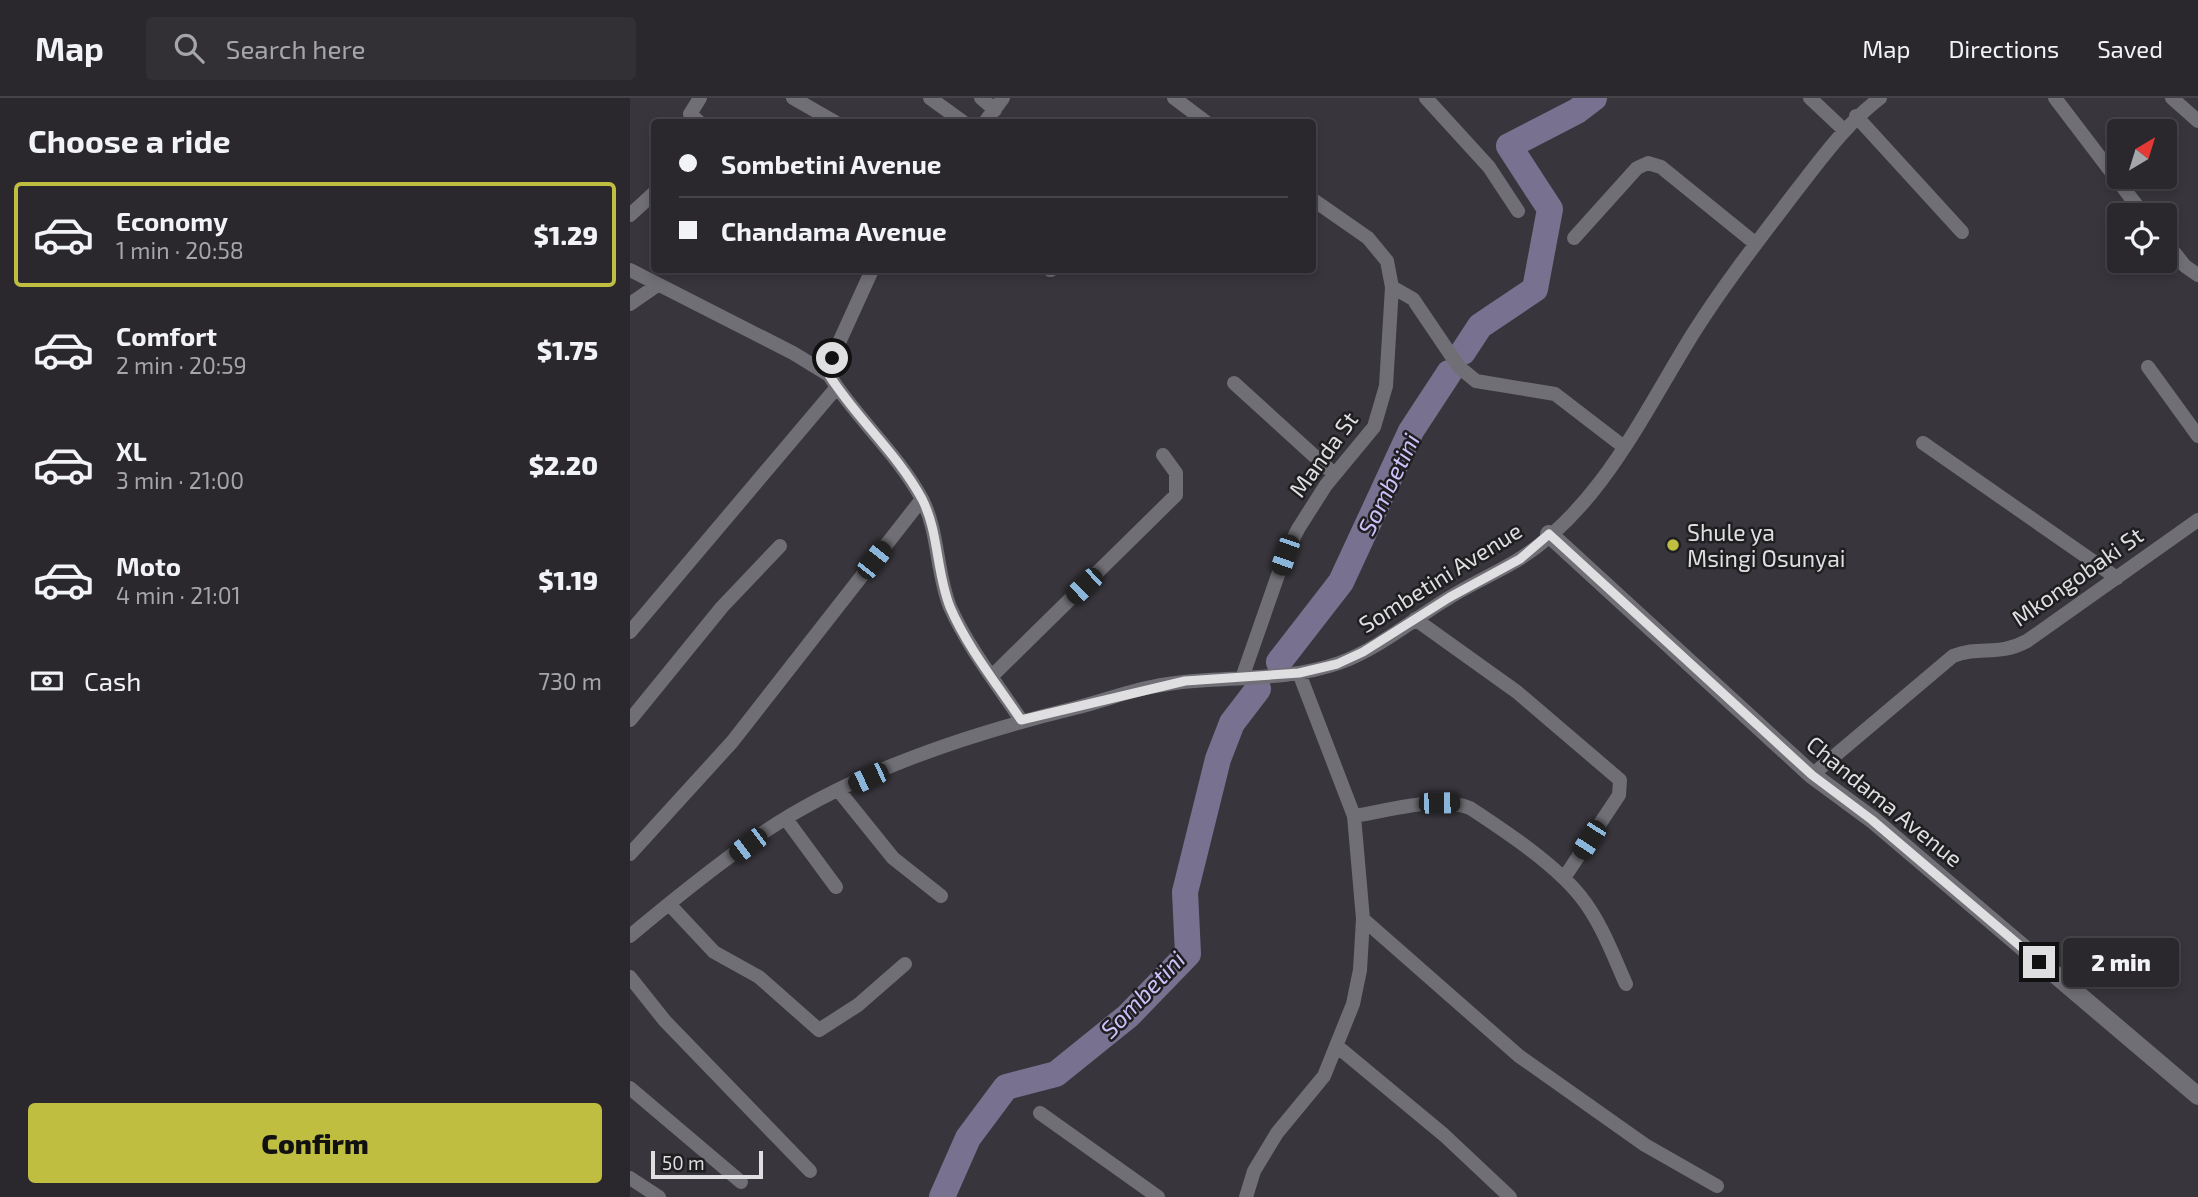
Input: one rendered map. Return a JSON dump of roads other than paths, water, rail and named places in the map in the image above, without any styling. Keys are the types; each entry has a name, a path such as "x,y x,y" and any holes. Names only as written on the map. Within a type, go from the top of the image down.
{"street":[{"path":"696,119 691,114 700,98"},
{"path":"793,98 830,119"},
{"path":"930,98 959,119"},
{"path":"981,98 999,104 987,119"},
{"path":"1174,98 1202,119"},
{"path":"1426,98 1489,167 1518,211"},
{"path":"1810,98 1844,130"},
{"name":"Sombetini Avenue","path":"630,936 668,904 786,819 839,791 958,741 1021,720 1146,688 1185,681 1299,673 1337,664 1363,652 1520,559 1574,512 1624,447 1695,331 1756,244 1844,130 1856,116 1880,98"},
{"path":"2055,98 2135,203"},
{"path":"2172,98 2198,121"},
{"path":"1856,116 1962,232"},
{"path":"1574,238 1637,168 1648,163 1661,167 1756,244"},
{"path":"630,215 651,196"},
{"name":"Manda St","path":"1242,678 1285,555 1298,529 1334,474 1369,434 1383,405 1392,287 1387,261 1379,249 1316,202"},
{"path":"2177,256 2198,275"},
{"path":"630,270 656,286 755,333 833,381 886,445 922,499 931,522 937,561 951,608 1021,720"},
{"path":"630,632 833,381 832,358 871,273"},
{"path":"630,304 656,286"},
{"path":"1392,287 1413,299 1459,367 1476,381 1555,394 1624,447"},
{"path":"2148,367 2198,436"},
{"path":"1234,383 1334,474"},
{"path":"1923,443 2118,578"},
{"path":"992,676 1176,495 1176,473 1163,454"},
{"path":"630,853 732,743 922,499"},
{"name":"Mkongobaki St","path":"1812,775 1953,656 1965,652 2009,651 2198,520"},
{"name":"Chandama Avenue","path":"1549,534 1812,775 1872,820 2198,1096"},
{"path":"630,720 722,607 780,546"},
{"path":"1415,619 1517,692 1620,780 1619,795 1564,878"},
{"path":"1246,1197 1254,1171 1277,1133 1324,1076 1338,1047 1353,1004 1360,970 1363,919 1354,816 1299,673"},
{"path":"839,791 894,858 941,896"},
{"path":"1354,816 1456,803 1481,816 1564,878 1582,898 1601,930 1626,984"},
{"path":"786,819 836,887"},
{"path":"668,904 714,952 759,977 819,1030 858,1005 905,964"},
{"path":"1363,919 1519,1056 1645,1145 1717,1186"},
{"path":"630,977 665,1021 810,1171"},
{"path":"1338,1047 1444,1135 1510,1197"},
{"path":"630,1088 741,1182"},
{"path":"1040,1113 1158,1197"},
{"path":"630,1178 659,1197"}],"waterway":[{"name":"Sombetini","path":"1463,352 1480,326 1535,289 1550,209 1509,146 1577,111 1594,98"},
{"name":"Sombetini","path":"1279,662 1341,582 1411,431 1449,373"},
{"name":"Sombetini","path":"942,1197 968,1138 1006,1087 1056,1074 1128,1016 1188,954 1185,892 1218,759 1232,723 1258,689"}],"place":[{"name":"Shule ya Msingi Osunyai","path":"1673,545"}]}
